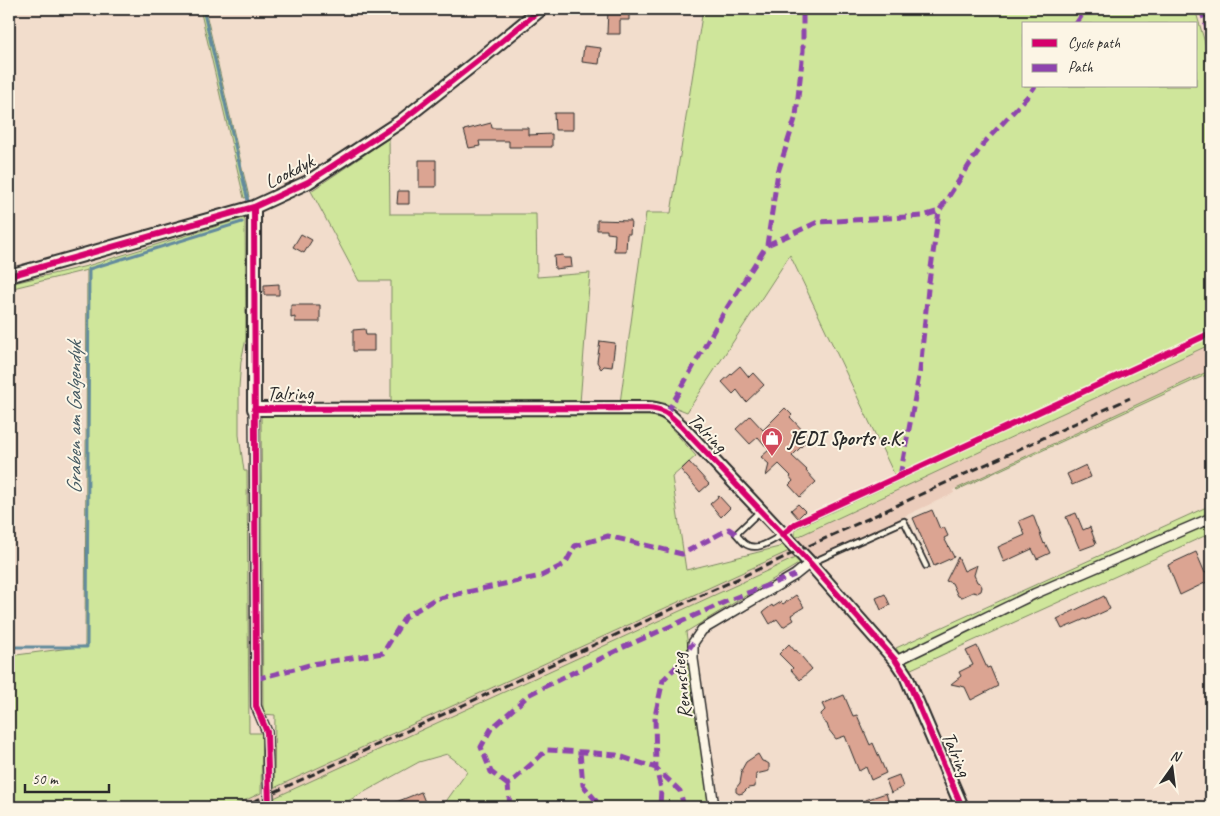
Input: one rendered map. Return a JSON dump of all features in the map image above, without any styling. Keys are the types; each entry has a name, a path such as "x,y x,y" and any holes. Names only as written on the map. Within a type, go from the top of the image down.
{"street":[{"name":"Lookdyk","path":"9,276 254,207 308,182 400,122 541,9"},
{"name":"Talring","path":"254,207 256,706 267,732 269,807"},
{"name":"Talring","path":"254,409 658,408 667,413 810,563 896,661 906,676 962,807"},
{"path":"896,661 1034,594 1211,518"},
{"name":"Rennstieg","path":"714,807 693,659 693,643 702,630 795,576 810,563"}],"lane":[{"path":"760,511 736,534 746,545 756,547 766,545 782,535"},
{"path":"810,563 904,521 926,566"}],"shaded area":[{"path":"1211,344 1211,370 953,490 954,493 813,559 795,538"},
{"path":"789,551 795,558 274,798 274,788"},
{"path":"261,793 261,803 252,807 231,807"}],"green space":[{"path":"200,9 205,9 249,197 244,198"},
{"path":"703,9 1195,9 1211,63 1211,331 895,476 790,255 687,412 664,403 620,403 646,213 671,213"},
{"path":"389,138 390,214 536,214 537,277 590,273 580,403 391,403 391,281 359,281 311,191"},
{"path":"243,218 245,220 246,339 241,361 239,387 239,435 244,471 247,471 249,733 262,733 261,793 231,807 9,807 9,656 85,646 87,270 9,289 9,284 87,266"},
{"path":"1211,336 1211,344 795,538 795,529"},
{"path":"1211,370 1211,373 956,489"},
{"path":"650,415 664,420 696,456 672,477 686,570 779,547 783,544 789,551 274,788 275,715 263,714 261,416"},
{"path":"1211,505 1211,533 909,670 896,648"},
{"path":"795,558 800,563 686,632 710,807 442,807 467,772 465,768 447,754 419,762 337,807 274,807 274,798"}],"building":[{"path":"608,9 629,9 629,20 620,20 620,34 607,34"},
{"path":"584,46 601,48 599,64 582,62"},
{"path":"554,113 573,113 573,130 555,130"},
{"path":"491,123 492,128 528,128 528,135 552,134 552,147 509,147 509,141 479,141 480,146 469,148 464,130"},
{"path":"419,160 436,160 436,187 419,187"},
{"path":"398,191 409,191 409,204 397,204"},
{"path":"597,220 631,221 630,234 627,234 626,251 614,251 615,234 607,233 607,230 597,230"},
{"path":"301,234 312,240 304,253 293,247"},
{"path":"563,255 564,258 571,258 572,267 555,269 554,256"},
{"path":"279,284 279,295 264,295 264,285"},
{"path":"291,305 320,305 320,322 295,322 295,317 291,318"},
{"path":"365,329 366,335 374,335 374,351 353,351 353,330"},
{"path":"600,341 615,343 612,367 604,366 601,369 597,362"},
{"path":"740,366 749,377 753,373 764,385 746,402 737,390 733,394 722,382"},
{"path":"785,408 792,415 790,417 810,438 792,456 807,470 816,482 800,497 789,485 793,481 791,476 779,464 766,476 769,464 761,457 769,450 758,437 750,444 736,429 750,416 763,430"},
{"path":"689,462 709,484 700,492 681,470"},
{"path":"1086,465 1091,477 1072,485 1067,474"},
{"path":"719,496 730,508 721,517 710,504"},
{"path":"798,504 805,511 798,518 791,510"},
{"path":"932,510 940,529 944,527 948,536 944,538 954,557 934,566 913,518"},
{"path":"1076,513 1083,530 1090,527 1096,544 1080,550 1066,517"},
{"path":"1033,515 1044,544 1050,553 1037,559 1032,549 1004,562 998,547 1025,535 1019,521"},
{"path":"1196,552 1205,573 1211,570 1211,580 1180,595 1168,565"},
{"path":"958,557 964,571 977,565 974,575 982,587 981,591 962,597 958,596 952,583 946,581"},
{"path":"885,594 890,605 881,610 876,598"},
{"path":"796,595 804,607 791,615 794,620 783,627 777,619 770,624 763,612 772,605 773,607 781,602 783,604"},
{"path":"1104,596 1110,609 1062,629 1057,619"},
{"path":"789,644 812,669 800,680 791,670 793,668 779,654"},
{"path":"977,646 987,668 990,667 998,686 971,700 965,687 951,684 961,676 959,672 973,665 966,651"},
{"path":"844,695 853,716 857,715 870,745 873,743 886,773 871,780 866,767 859,771 845,736 836,739 822,718 821,714 825,710 822,704"},
{"path":"758,754 762,761 769,764 769,771 756,774 755,787 748,788 739,794 736,792 736,788 740,783 741,771 746,762"},
{"path":"899,775 903,787 891,793 886,780"},
{"path":"421,792 427,807 384,807"},
{"path":"886,793 890,807 848,807 848,806"}],"waterway":[{"name":"Graben am Galgendyk","path":"203,9 248,201"},
{"name":"Graben am Galgendyk","path":"9,647 87,647 89,269 242,222"}],"railway":[{"path":"242,807 1130,398"}],"marked path":[{"path":"667,413 723,314 767,245 778,172 796,116 803,51 803,9"},
{"path":"1077,22 1086,9"},
{"path":"1201,9 1211,42"},
{"path":"900,476 920,371 928,289 939,211 983,144 1034,88"},
{"path":"767,245 818,222 923,216 939,211"},
{"path":"256,679 313,664 383,653 405,617 435,599 541,576 565,564 575,546 608,536 682,554 729,529 736,534"},
{"path":"508,785 491,772 481,747 491,729 530,694 624,647 734,598 795,575"},
{"path":"684,807 680,791 656,768 655,716 663,680 675,668 693,643"},
{"path":"510,807 508,785 547,750 616,755 656,768 661,789 660,807"},
{"path":"580,752 583,785 601,807"}],"cycle path":[{"path":"9,276 254,207 308,182 400,122 541,9"},
{"path":"254,207 256,706 267,732 269,807"},
{"path":"782,535 795,524 1211,333"},
{"path":"254,409 647,408 666,413 681,426 810,563 896,661 906,676 962,807"}],"place":[{"name":"JEDI Sports e.K.","path":"772,457"}]}
